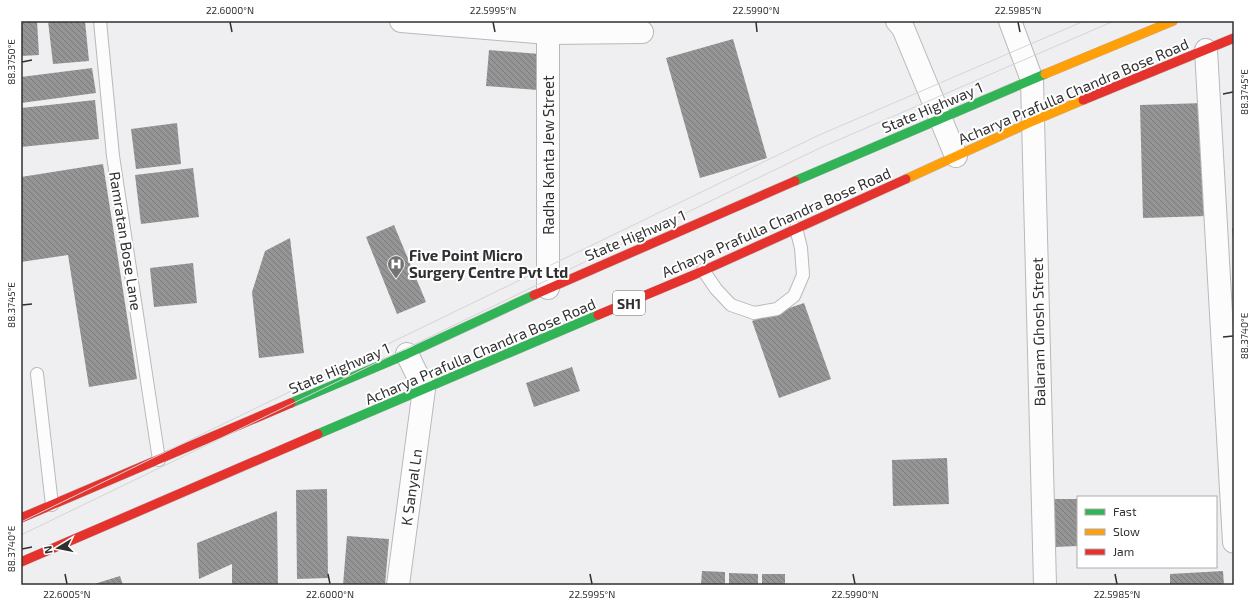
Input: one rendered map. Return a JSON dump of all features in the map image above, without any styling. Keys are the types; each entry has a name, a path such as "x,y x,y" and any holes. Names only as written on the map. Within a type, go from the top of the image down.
{"main road":[{"name":"State Highway 1","path":"21,518 407,354 548,288 1173,21"},
{"name":"Acharya Prafulla Chandra Bose Road","path":"21,562 703,270 1033,121 1234,38"}],"street":[{"path":"401,21 642,32"},
{"path":"897,21 903,28 956,156"},
{"name":"Balaram Ghosh Street","path":"1010,21 1032,80 1045,585"},
{"name":"Radha Kanta Jew Street","path":"548,288 549,27"},
{"path":"1206,50 1234,542"},
{"path":"407,354 424,389"},
{"name":"K Sanyal Ln","path":"398,585 424,389"}],"lane":[{"name":"Ramratan Bose Lane","path":"100,21 113,156 159,460"},
{"path":"703,270 731,305 754,313 777,309 794,296 803,275 801,248 796,228"},
{"path":"37,374 52,505"}],"building":[{"path":"21,21 37,21 39,55 21,56"},
{"path":"48,21 85,21 89,61 53,64"},
{"path":"733,39 767,158 700,178 666,58"},
{"path":"489,50 540,54 538,90 486,86"},
{"path":"92,68 96,93 21,103 21,77"},
{"path":"95,100 99,139 21,147 21,108"},
{"path":"1204,103 1207,216 1143,218 1140,105"},
{"path":"177,123 181,164 136,169 131,129"},
{"path":"103,164 137,379 89,387 68,255 21,262 21,177"},
{"path":"193,168 199,217 141,224 135,175"},
{"path":"394,225 426,302 397,314 366,237"},
{"path":"1232,228 1234,228 1234,239 1233,239"},
{"path":"290,238 304,353 259,358 252,292 265,251"},
{"path":"193,263 197,303 154,307 150,268"},
{"path":"804,303 831,379 779,398 752,321"},
{"path":"572,367 580,391 534,407 526,383"},
{"path":"947,458 949,504 893,506 892,460"},
{"path":"327,489 328,578 297,579 296,490"},
{"path":"1053,499 1077,499 1077,546 1055,547"},
{"path":"277,511 278,585 232,585 232,564 199,579 197,543"},
{"path":"347,536 389,539 385,585 343,585"},
{"path":"702,571 725,572 725,585 701,585"},
{"path":"1223,571 1224,585 1170,585 1170,574"},
{"path":"729,573 758,574 758,585 729,585"},
{"path":"762,574 785,574 785,585 762,585"},
{"path":"120,576 123,585 91,585"}],"tram line":[{"path":"21,522 817,136 1084,21"},
{"path":"21,535 822,147 1114,21"}],"traffic: fast":[{"path":"795,181 1045,74"},
{"path":"291,403 407,354 534,295"},
{"path":"318,434 598,315"}],"traffic: slow":[{"path":"1045,74 1173,21"},
{"path":"906,179 1033,121 1083,100"}],"traffic: jam":[{"path":"1083,100 1234,38"},
{"path":"598,315 696,274 906,179"},
{"path":"534,295 795,181"},
{"path":"21,518 291,403"},
{"path":"21,562 318,434"}],"place":[{"name":"Five Point Micro Surgery Centre Pvt Ltd","path":"396,279"}]}
